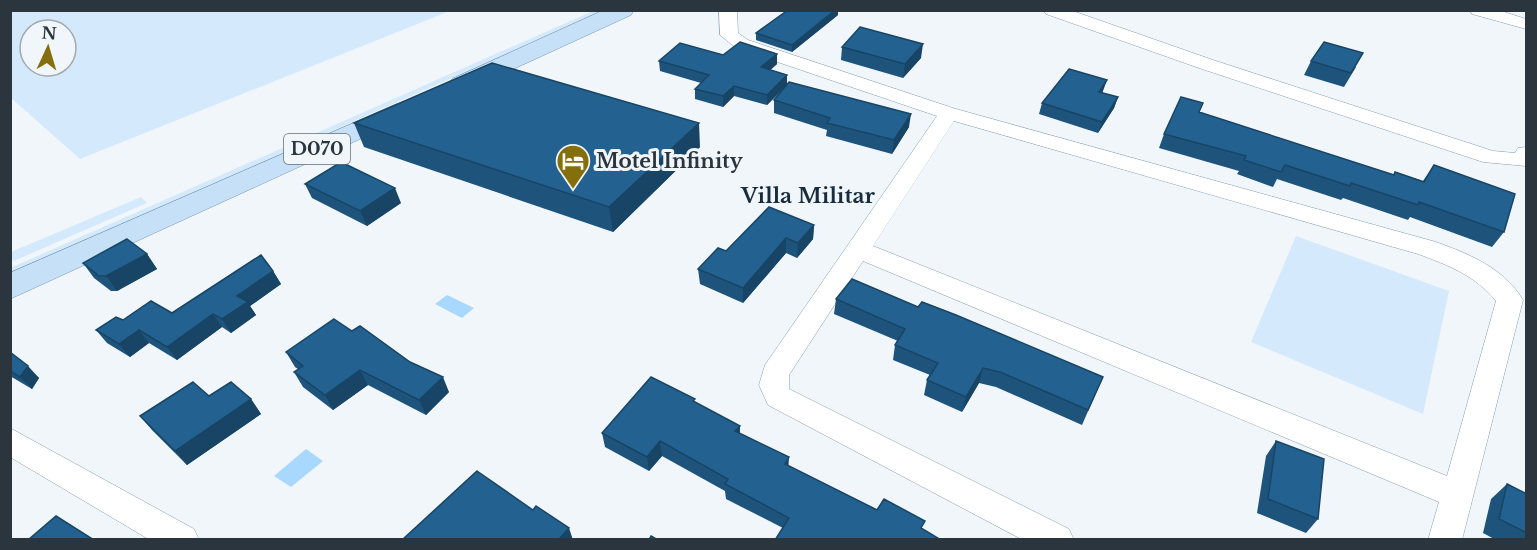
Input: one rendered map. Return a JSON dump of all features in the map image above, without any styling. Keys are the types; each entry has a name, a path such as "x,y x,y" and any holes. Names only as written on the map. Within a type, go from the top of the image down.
{"main road":[{"name":"D070","path":"10,287 623,10"}],"street":[{"path":"728,10 729,35 742,45 949,113 1427,248 1466,262 1494,280 1510,300 1445,540"},
{"path":"1052,10 1206,64 1491,157 1523,160 1527,153"},
{"path":"1478,10 1527,24"},
{"path":"949,113 775,373 773,385 778,397 1057,540"},
{"path":"858,249 1456,494"},
{"path":"10,441 182,540"}],"shaded area":[{"path":"11,10 450,10 450,11 80,159 11,98"},
{"path":"593,11 608,11 381,109 11,276 10,268"},
{"path":"141,197 147,203 14,261 11,258 11,252"},
{"path":"1296,236 1449,291 1423,414 1251,342"}],"water":[{"path":"447,295 474,308 462,318 435,304"},
{"path":"306,449 323,461 291,487 274,476"}],"building":[{"path":"788,10 835,10 792,45 756,33"},
{"path":"860,27 923,44 905,64 842,47"},
{"path":"740,42 777,54 761,67 787,75 767,95 734,86 723,96 695,89 709,75 659,61 680,43 723,55"},
{"path":"1324,42 1363,53 1351,73 1311,61"},
{"name":"Motel Infinity","path":"492,63 699,123 609,207 354,123"},
{"path":"1069,69 1107,80 1099,92 1118,97 1102,122 1042,103"},
{"path":"789,82 911,114 894,140 827,123 830,118 774,100"},
{"path":"1181,97 1203,103 1199,112 1394,175 1395,172 1424,182 1434,165 1515,194 1504,232 1419,202 1418,205 1285,165 1281,172 1244,160 1246,156 1164,134"},
{"path":"341,162 395,188 360,211 305,184"},
{"path":"769,207 814,225 798,243 786,238 743,288 698,269 718,248 726,251"},
{"path":"127,239 147,254 106,276 99,276 83,263"},
{"path":"261,255 273,271 237,296 248,302 222,319 213,314 167,347 139,330 119,344 96,330 116,317 123,320 151,301 172,313"},
{"path":"852,279 918,307 922,302 956,315 1103,377 1088,410 1000,372 983,368 966,397 927,380 938,363 895,345 905,329 836,299"},
{"path":"334,319 352,331 360,326 410,362 443,377 419,400 360,370 325,395 294,372 303,366 286,352"},
{"path":"10,352 28,366 20,377 10,371"},
{"path":"651,377 695,399 693,401 740,426 735,431 789,457 785,464 877,510 884,499 925,521 921,528 941,540 775,540 789,518 725,484 728,479 660,441 647,457 602,433"},
{"path":"193,382 209,396 231,382 251,399 175,451 140,416"},
{"path":"1276,441 1324,459 1318,519 1268,499"},
{"path":"477,471 533,510 536,506 569,528 560,538 562,540 402,540"},
{"path":"1507,484 1527,494 1527,533 1499,519"},
{"path":"56,516 94,540 28,540"}],"place":[{"name":"Motel Infinity","path":"573,190"}],"district":[{"name":"Villa Militar","path":"808,196"}]}
